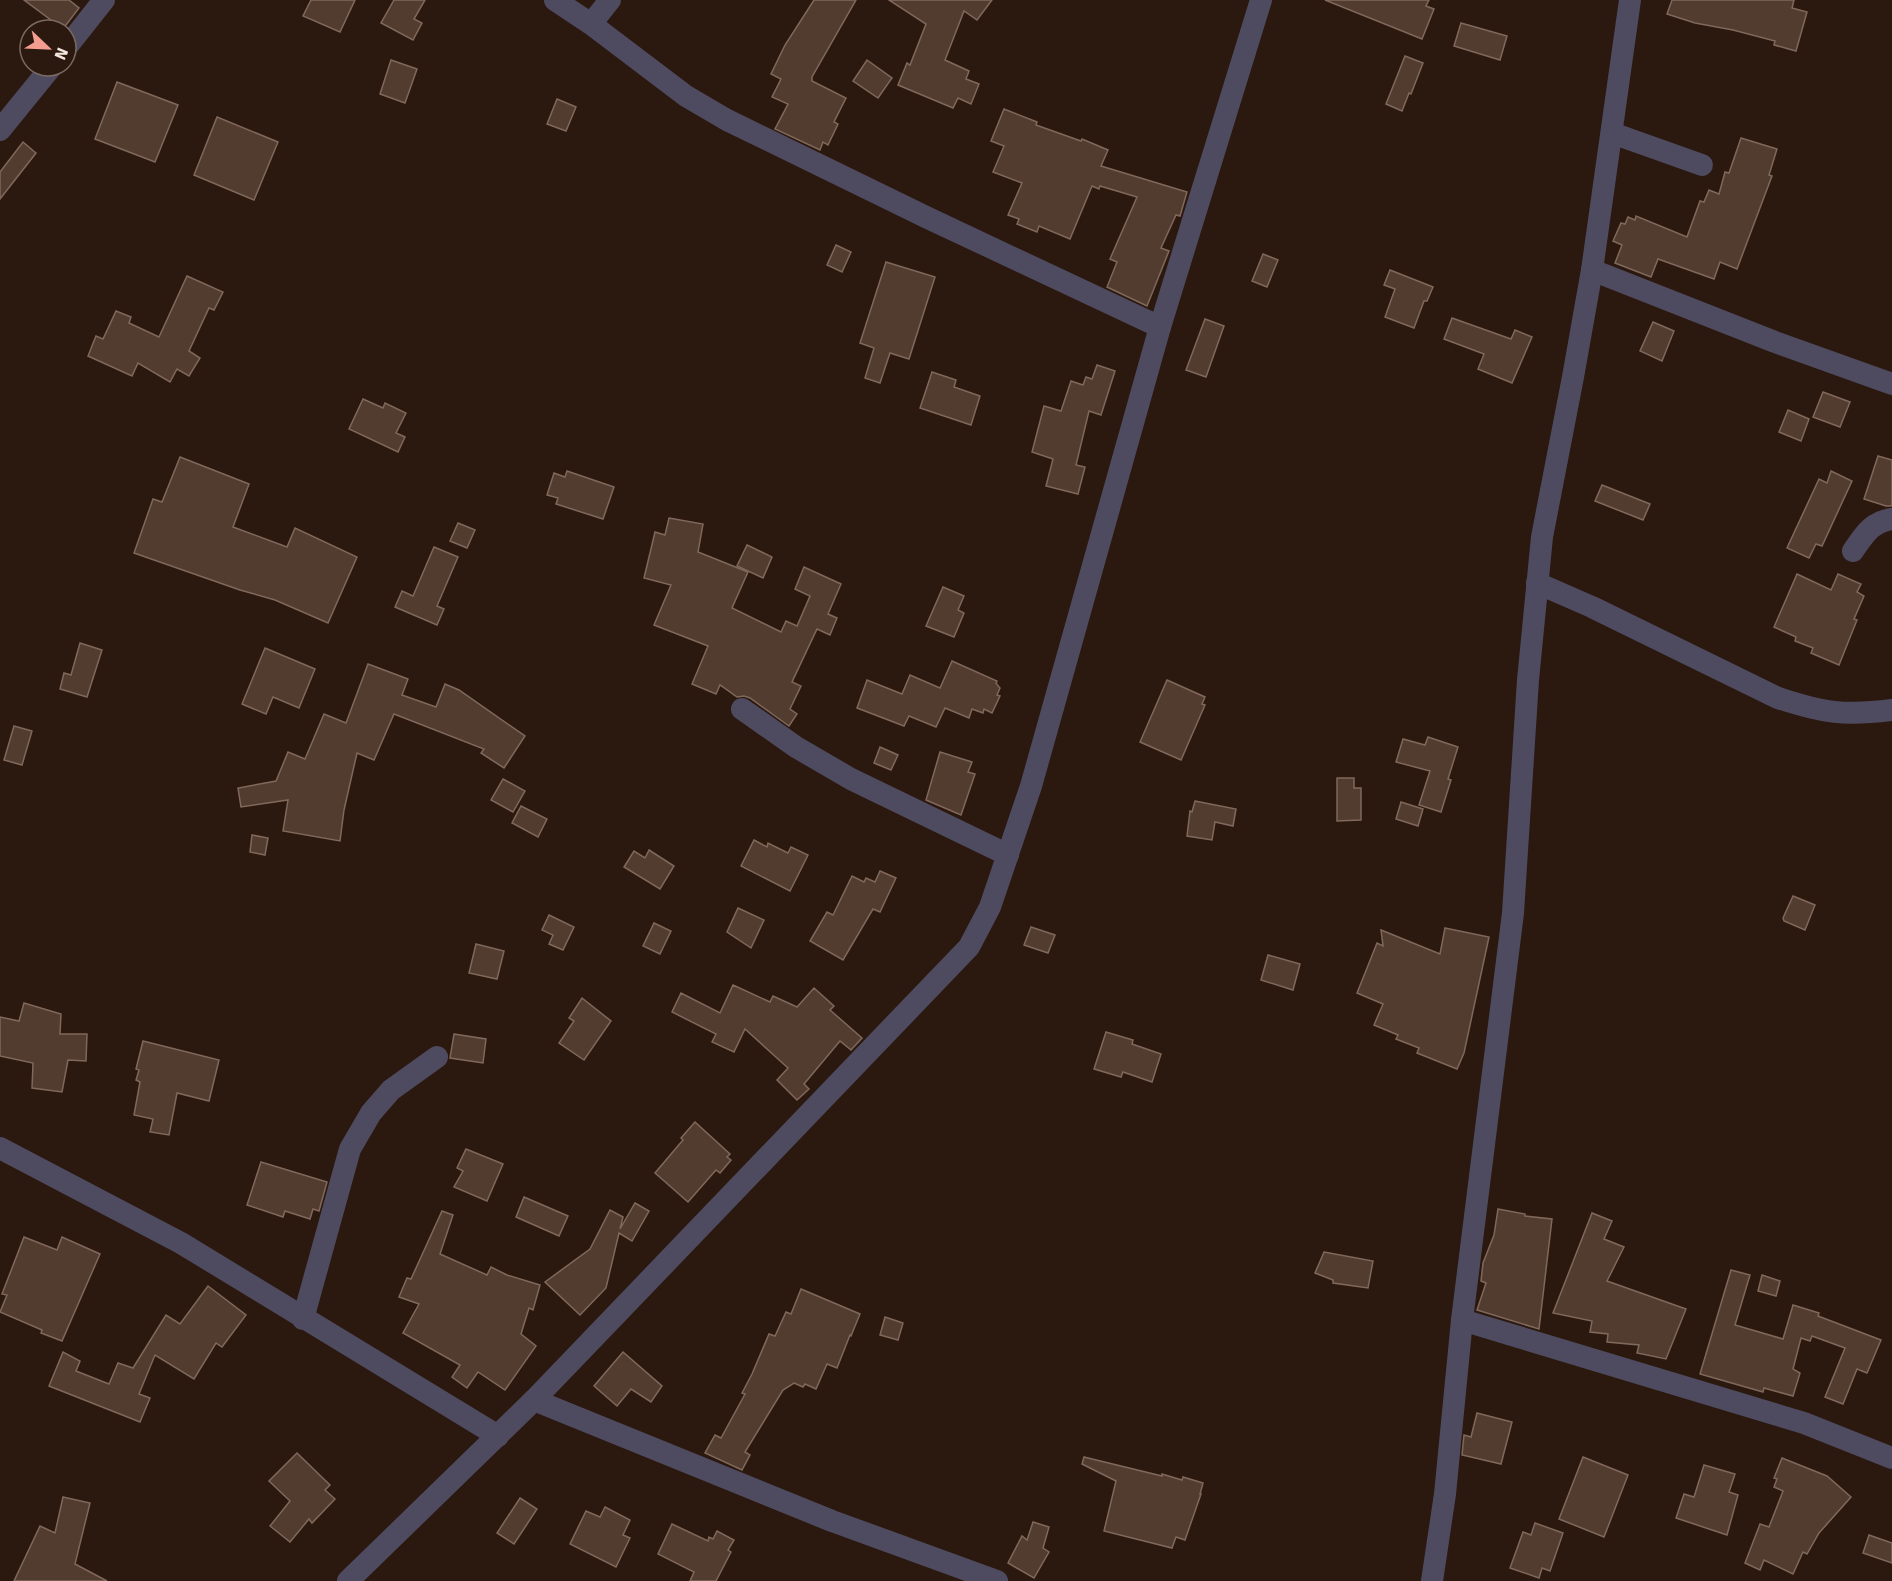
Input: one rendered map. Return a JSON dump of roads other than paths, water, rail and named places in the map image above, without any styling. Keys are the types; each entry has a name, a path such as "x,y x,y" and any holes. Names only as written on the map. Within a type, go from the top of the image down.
{"street":[{"path":"78,33 104,0"},
{"path":"555,0 591,24 686,96 727,120 1160,327"},
{"path":"591,24 610,0"},
{"path":"348,1581 534,1400 969,946 990,907 1030,786 1160,327 1261,0"},
{"path":"1432,1581 1445,1494 1462,1320 1513,913 1528,680 1542,537 1574,377 1592,270 1630,0"},
{"path":"0,130 42,78"},
{"path":"1612,133 1702,165"},
{"path":"1592,270 1775,342 1892,384"},
{"path":"1853,551 1869,528 1881,520 1892,519"},
{"path":"1537,583 1592,607 1778,698 1834,713 1858,714 1892,710"},
{"path":"742,709 796,747 851,779 1008,855"},
{"path":"303,1319 350,1149 370,1113 391,1090 437,1057"},
{"path":"0,1148 181,1243 498,1436"},
{"path":"1462,1320 1804,1423 1892,1458"},
{"path":"534,1400 832,1521 997,1581"}]}
